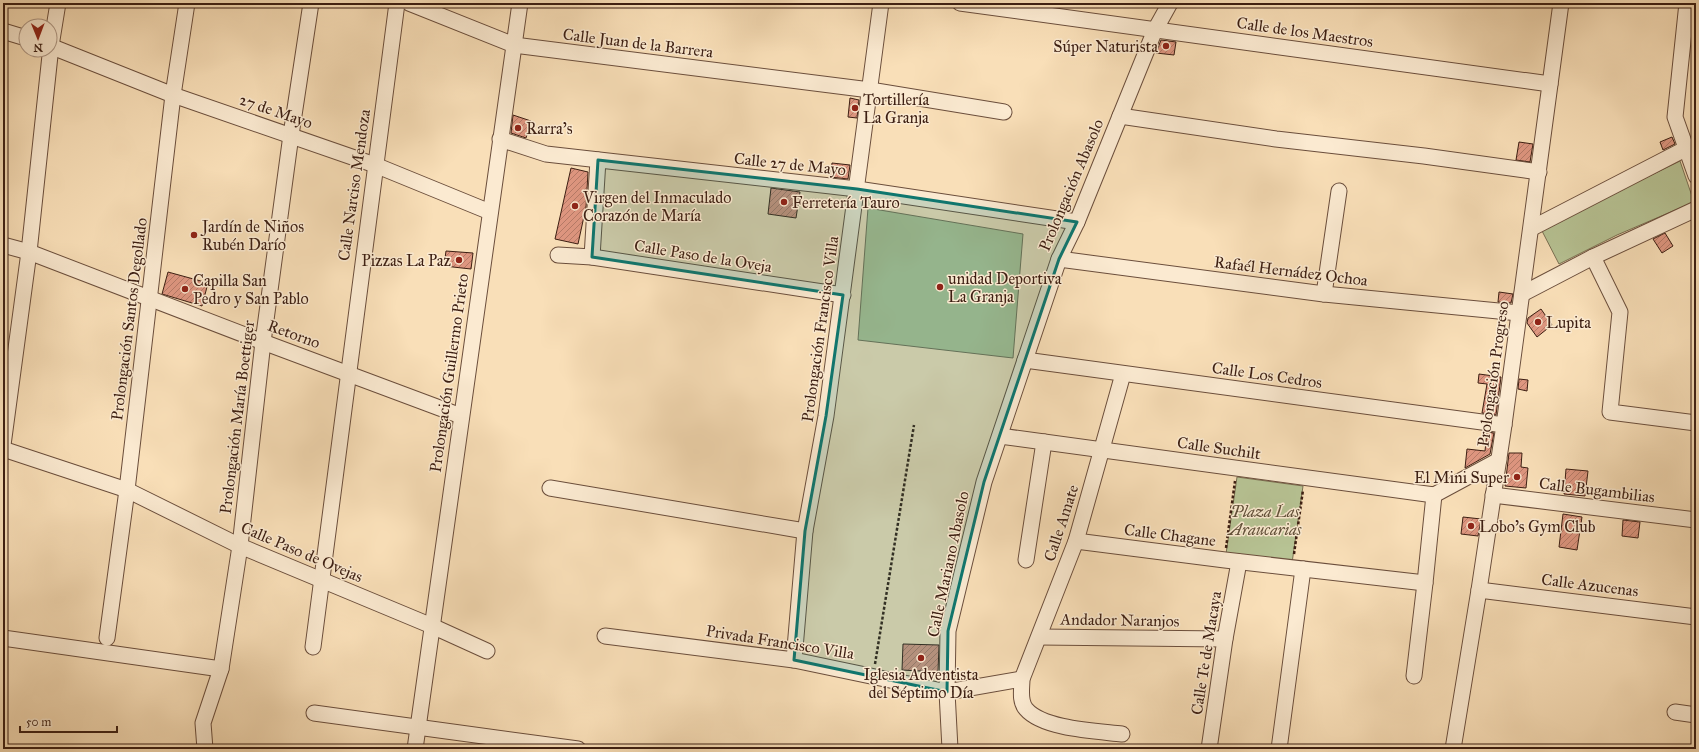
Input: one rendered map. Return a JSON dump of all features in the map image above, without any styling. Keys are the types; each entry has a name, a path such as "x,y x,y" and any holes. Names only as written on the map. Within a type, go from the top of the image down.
{"street":[{"path":"55,18 58,3"},
{"name":"Prolongación Santos Degollado","path":"106,638 127,490 173,95 186,3"},
{"name":"Prolongación María Boettiger","path":"205,749 203,723 221,668 240,546 263,342 291,135 311,3"},
{"name":"Calle Narciso Mendoza","path":"312,647 397,3"},
{"name":"Calle Juan de la Barrera","path":"409,3 514,45 870,90 1004,112"},
{"name":"Prolongación Guillermo Prieto","path":"415,749 520,3"},
{"name":"Prolongación Francisco Villa","path":"794,660 805,531 826,416 881,3"},
{"name":"Calle de los Maestros","path":"960,3 1550,84"},
{"path":"1170,3 1155,30 1120,116 1276,139 1424,156 1539,172"},
{"name":"Prolongación Progreso","path":"1453,749 1499,460 1532,228 1561,3"},
{"path":"1688,3 1675,117 1694,166"},
{"path":"3,31 18,36"},
{"name":"27 de Mayo","path":"58,49 173,95 375,165 490,212"},
{"path":"3,445 29,252 49,58"},
{"name":"Prolongación Abasolo","path":"1000,436 1059,259 1077,222 1120,116"},
{"name":"Calle 27 de Mayo","path":"500,140 546,154 857,189 1077,222"},
{"path":"1532,228 1687,148"},
{"path":"592,257 598,160"},
{"path":"1324,294 1339,191"},
{"path":"1522,294 1593,257 1696,209"},
{"name":"Retorno","path":"3,245 29,252 461,416"},
{"name":"Calle Paso de la Oveja","path":"558,255 592,257 843,295"},
{"path":"1593,257 1620,312 1610,412 1696,423"},
{"name":"Rafaél Hernádez Ochoa","path":"1059,259 1324,294 1519,313"},
{"name":"Calle Los Cedros","path":"1025,360 1504,425"},
{"name":"Calle Amate","path":"1022,679 1076,541 1123,374"},
{"name":"Calle Suchilt","path":"1000,436 1434,495"},
{"name":"Calle Mariano Abasolo","path":"950,749 947,692 948,632 984,482 1000,436"},
{"path":"1026,560 1044,442"},
{"name":"Calle Paso de Ovejas","path":"3,449 127,490 240,546 432,626 487,651"},
{"path":"1414,676 1426,583 1434,495 1499,460"},
{"path":"550,488 805,531"},
{"name":"Calle Bugambilias","path":"1493,495 1696,520"},
{"name":"Calle Chagane","path":"1076,541 1232,561 1426,583"},
{"name":"Calle Te de Macaya","path":"1209,749 1225,639 1232,561"},
{"path":"1279,749 1298,568"},
{"name":"Calle Azucenas","path":"1479,590 1696,617"},
{"name":"Privada Francisco Villa","path":"605,636 794,660 947,692"},
{"name":"Andador Naranjos","path":"1039,637 1225,639"},
{"path":"3,638 221,668"},
{"path":"947,692 1022,679 1021,697 1026,709 1039,720 1068,728 1122,734"},
{"path":"1675,712 1696,714"},
{"path":"314,713 418,726 529,746 578,749"}],"path":[{"path":"873,676 914,425"},
{"path":"1232,561 1237,469"},
{"path":"1298,568 1305,478"}],"highlighted area":[{"path":"598,160 857,189 1077,222 1059,259 984,482 948,631 947,692 794,660 805,531 826,416 843,295 592,257"}],"green space":[{"path":"1680,161 1694,202 1617,235 1559,264 1541,229"},
{"name":"unidad Deportiva La Granja","path":"868,208 1023,234 1013,358 858,340"},
{"name":"Plaza Las Araucarias","path":"1237,477 1303,486 1292,563 1226,554"}],"building":[{"name":"Súper Naturista","path":"1161,40 1176,42 1174,55 1156,53"},
{"name":"Tortillería La Granja","path":"850,98 859,100 857,118 848,117"},
{"name":"Rarra's","path":"513,115 531,121 526,138 511,133"},
{"path":"1672,137 1675,144 1663,150 1660,142"},
{"path":"1519,142 1533,144 1530,162 1516,160"},
{"path":"832,163 850,165 848,179 830,177"},
{"name":"Virgen del Inmaculado Corazón de María","path":"571,168 588,172 586,207 578,244 555,239"},
{"name":"Ferretería Tauro","path":"771,188 800,192 796,218 768,214"},
{"path":"1665,233 1673,246 1662,253 1653,239"},
{"name":"Pizzas La Paz","path":"446,251 473,253 471,269 444,266"},
{"name":"Capilla San Pedro y San Pablo","path":"168,272 208,283 202,306 162,294"},
{"path":"1499,292 1513,294 1511,303 1498,302"},
{"name":"Lupita","path":"1541,309 1552,325 1537,337 1527,323 1528,318"},
{"path":"1479,374 1501,377 1496,415 1482,413 1487,384 1478,383"},
{"path":"1519,379 1528,380 1527,391 1518,389"},
{"path":"1487,432 1494,433 1490,454 1465,468 1467,449 1485,451"},
{"name":"El Mini Super","path":"1509,453 1522,453 1521,467 1528,468 1526,488 1505,486"},
{"path":"1566,469 1588,471 1585,496 1564,494"},
{"path":"1563,514 1582,517 1577,550 1559,547"},
{"name":"Lobo's Gym Club","path":"1463,517 1481,519 1478,536 1461,534"},
{"path":"1623,520 1640,522 1638,538 1622,536"},
{"name":"Iglesia Adventista del Séptimo Día","path":"903,644 939,645 938,672 902,670"}],"place":[{"name":"Súper Naturista","path":"1166,46"},
{"name":"Tortillería La Granja","path":"855,108"},
{"name":"Rarra's","path":"518,128"},
{"name":"Ferretería Tauro","path":"784,202"},
{"name":"Virgen del Inmaculado Corazón de María","path":"575,206"},
{"name":"Jardín de Niños Rubén Darío","path":"194,235"},
{"name":"Pizzas La Paz","path":"459,260"},
{"name":"unidad Deportiva La Granja","path":"940,287"},
{"name":"Capilla San Pedro y San Pablo","path":"185,289"},
{"name":"Lupita","path":"1538,322"},
{"name":"El Mini Super","path":"1517,477"},
{"name":"Lobo's Gym Club","path":"1471,526"},
{"name":"Iglesia Adventista del Séptimo Día","path":"921,658"}]}
